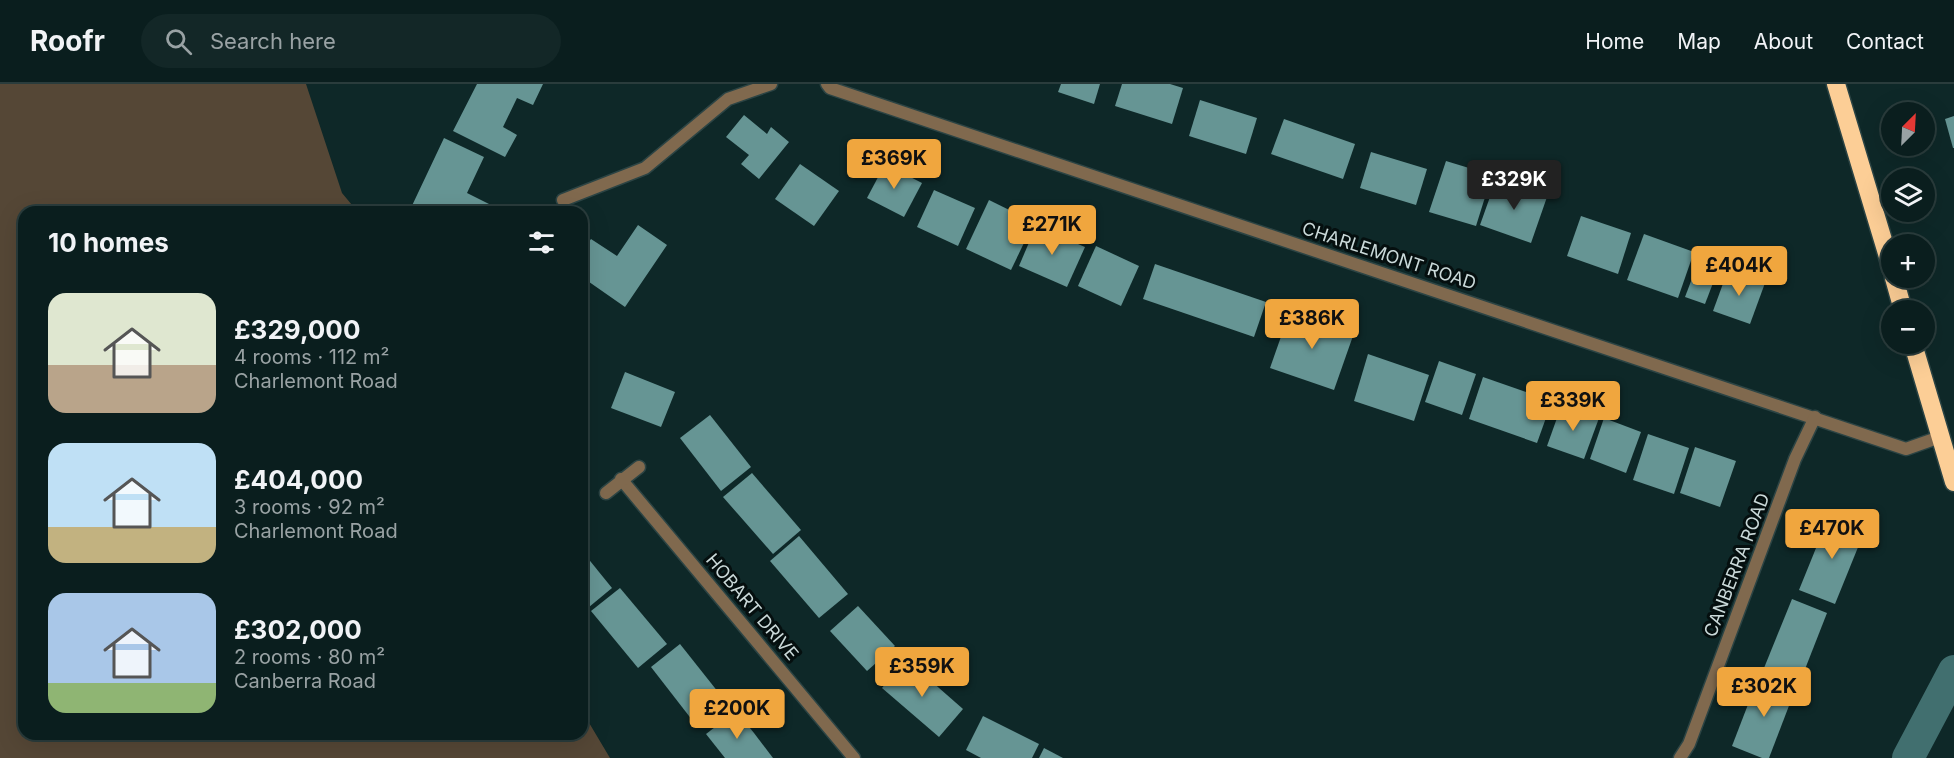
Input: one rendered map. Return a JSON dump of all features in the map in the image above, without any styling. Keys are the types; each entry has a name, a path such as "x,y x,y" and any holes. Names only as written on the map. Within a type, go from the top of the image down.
{"highway":[{"path":"1836,84 1881,234"},
{"path":"1916,354 1954,482"}],"street":[{"path":"563,200 645,168 728,99 771,84"},
{"name":"CHARLEMONT ROAD","path":"827,84 830,88 1906,449 1940,437"},
{"name":"CANBERRA ROAD","path":"1680,758 1689,744 1796,459 1815,417"},
{"path":"606,493 639,467"},
{"name":"HOBART DRIVE","path":"621,479 854,758"}],"shaded area":[{"path":"0,84 306,84 342,193 353,206 18,206 18,740 588,740 588,721 610,758 0,758"}],"building":[{"path":"477,84 543,84 533,105 517,98 503,127 517,135 505,157 453,131"},
{"path":"1061,84 1100,84 1094,104 1058,92"},
{"path":"1122,84 1170,84 1183,88 1172,124 1115,106"},
{"path":"1200,100 1257,118 1246,154 1189,136"},
{"path":"744,115 767,134 771,127 789,142 759,179 741,164 749,155 726,137"},
{"path":"1954,116 1954,148 1953,148 1945,119"},
{"path":"1284,119 1355,144 1343,179 1271,154"},
{"path":"444,138 484,157 467,193 493,206 412,206"},
{"path":"1371,152 1427,169 1416,205 1360,188"},
{"path":"1446,161 1492,175 1476,226 1429,212"},
{"path":"800,164 839,191 814,226 775,199"},
{"path":"885,164 922,183 904,217 867,198"},
{"path":"1496,180 1547,197 1531,243 1480,225"},
{"path":"934,190 975,208 958,246 917,227"},
{"path":"989,200 1034,222 1011,270 966,249"},
{"path":"1581,216 1631,233 1618,274 1567,256"},
{"path":"638,225 667,245 625,307 588,281 588,243 591,239 617,256"},
{"path":"1036,226 1085,247 1067,287 1019,266"},
{"path":"1644,234 1694,252 1678,298 1627,280"},
{"path":"1096,246 1139,266 1121,306 1078,286"},
{"path":"1155,264 1266,302 1254,337 1143,299"},
{"path":"1728,270 1765,283 1750,324 1713,311"},
{"path":"1693,276 1713,283 1705,304 1685,297"},
{"path":"1290,311 1354,333 1334,390 1270,368"},
{"path":"1368,354 1429,375 1414,421 1354,401"},
{"path":"1439,361 1476,374 1462,415 1425,402"},
{"path":"625,372 675,392 661,427 611,408"},
{"path":"1483,377 1552,401 1537,443 1469,419"},
{"path":"1562,404 1599,418 1584,459 1547,446"},
{"path":"710,415 751,467 721,491 680,438"},
{"path":"1604,418 1641,432 1626,473 1590,459"},
{"path":"1648,434 1689,448 1674,494 1633,480"},
{"path":"1695,447 1736,461 1720,507 1680,493"},
{"path":"752,473 801,530 773,554 723,497"},
{"path":"1829,516 1865,530 1835,604 1799,590"},
{"path":"799,536 848,594 819,618 770,561"},
{"path":"588,558 612,588 588,608"},
{"path":"620,588 667,644 638,668 591,611"},
{"path":"1792,599 1827,613 1798,687 1762,673"},
{"path":"858,606 895,646 867,671 830,631"},
{"path":"680,644 726,702 696,725 651,667"},
{"path":"906,659 963,709 939,737 882,688"},
{"path":"1759,676 1795,690 1769,758 1762,758 1732,746"},
{"path":"736,711 773,758 725,758 706,734"},
{"path":"983,716 1039,744 1032,758 981,758 966,750"},
{"path":"1044,748 1063,758 1039,758"}],"waterway":[{"path":"1908,758 1954,671"}]}
